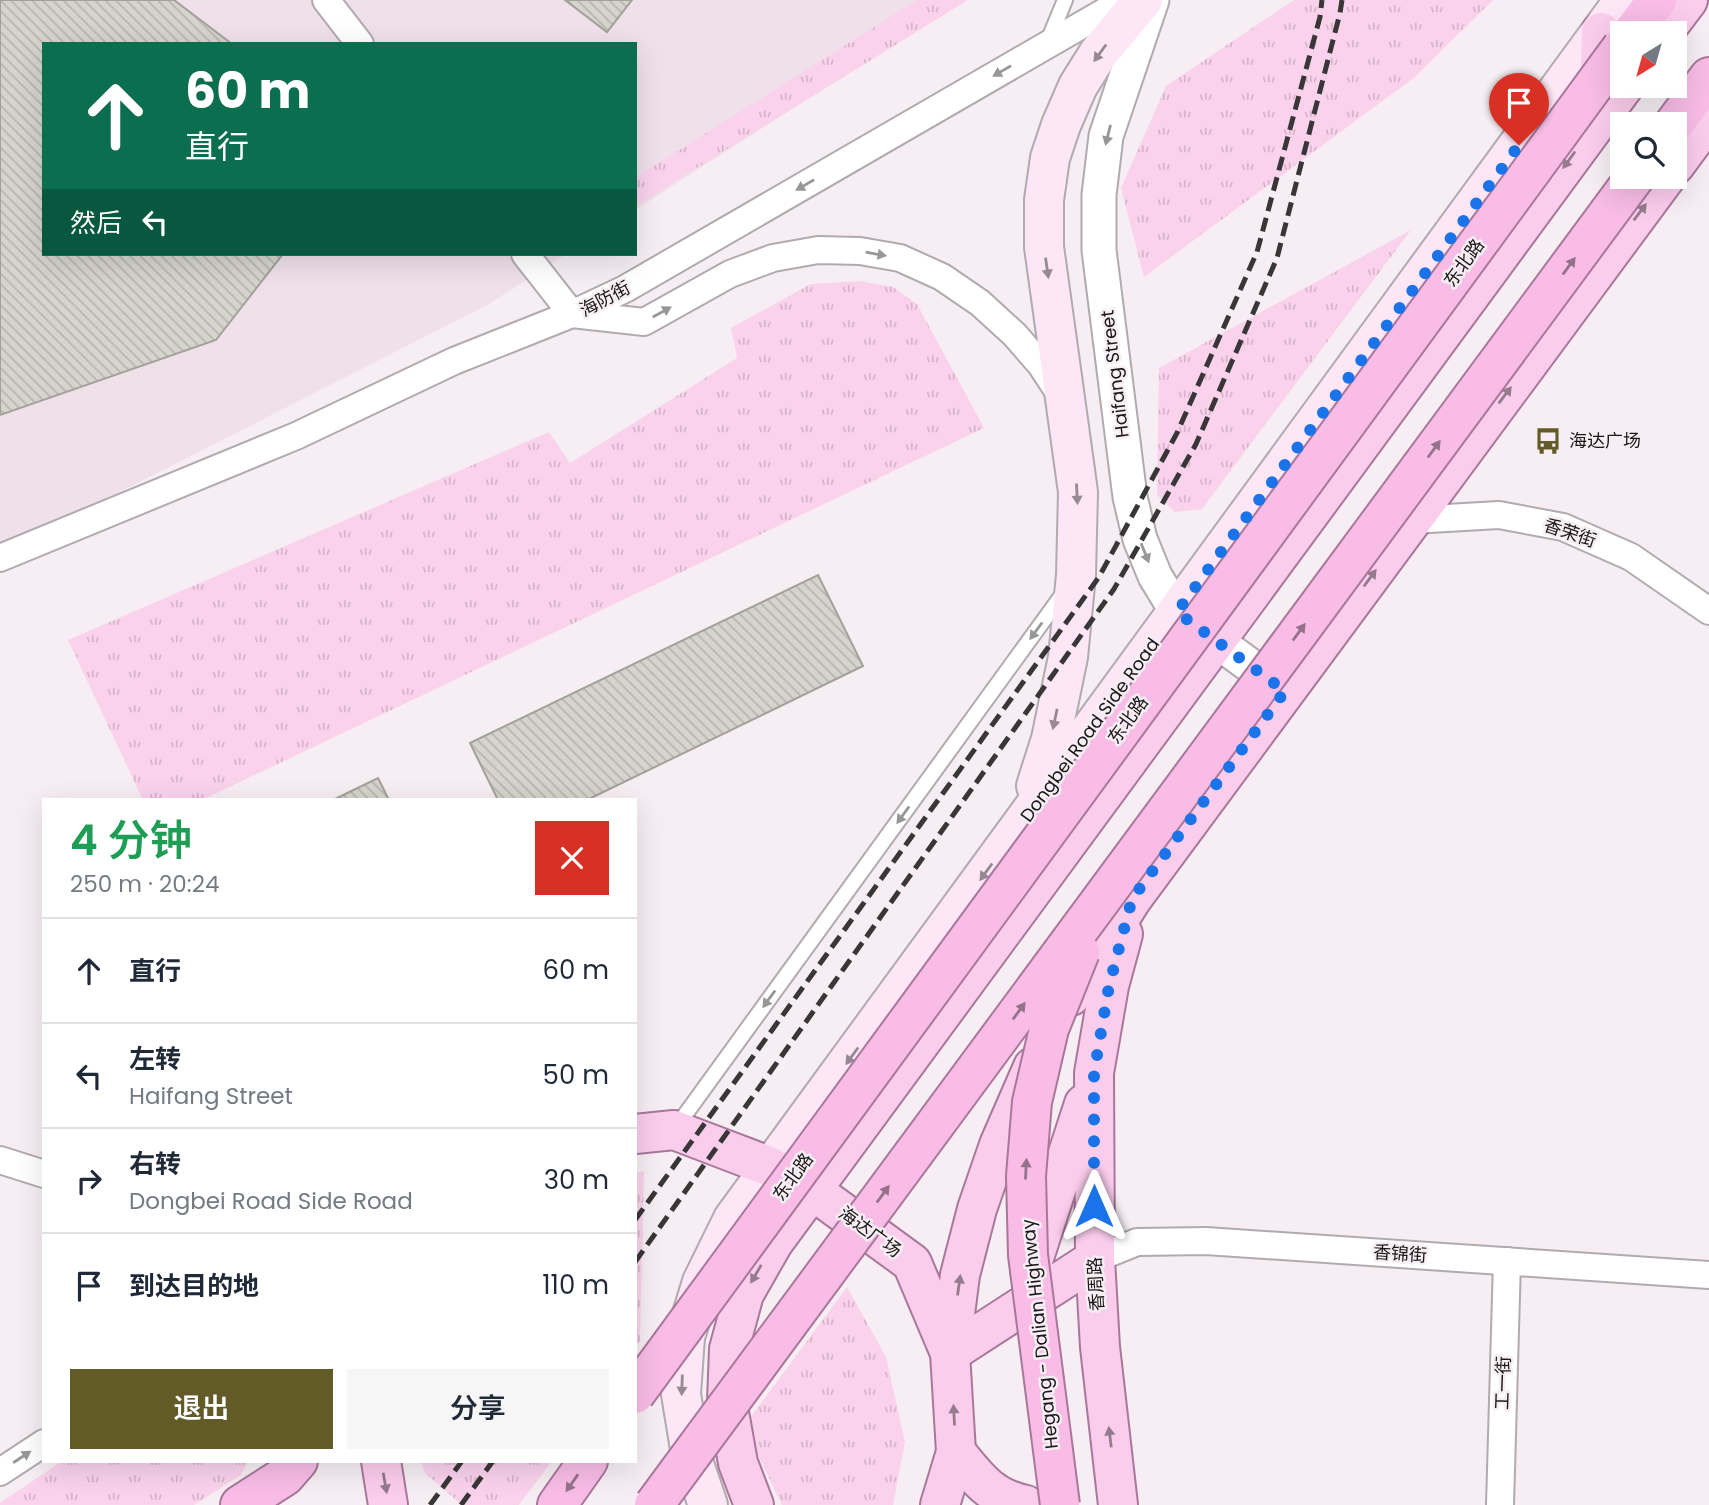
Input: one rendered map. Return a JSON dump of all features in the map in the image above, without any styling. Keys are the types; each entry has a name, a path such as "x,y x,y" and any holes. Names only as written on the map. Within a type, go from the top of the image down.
{"highway":[{"name":"东北路","path":"1635,21 1657,0"},
{"name":"东北路","path":"637,1392 1610,49"},
{"path":"1683,112 1709,77"},
{"path":"654,1505 1122,891 1626,189"},
{"name":"Hegang - Dalian Highway","path":"1059,1505 1028,1255 1026,1176 1032,1102 1049,1029 1073,967 1122,891"},
{"path":"557,1505 587,1463"},
{"path":"240,1505 291,1466"},
{"path":"1059,1505 1074,1505"}],"main road":[{"path":"1027,817 1051,739 1068,657 1076,575 1077,492 1044,247 1044,200 1050,158 1078,86 1098,54 1143,0"},
{"name":"Dongbei Road Side Road","path":"1621,21 1624,0"},
{"path":"1672,21 1688,0"},
{"name":"Dongbei Road Side Road","path":"708,1505 691,1455 681,1394 685,1337 702,1282 733,1219 1177,612 1610,49"},
{"path":"1598,121 1610,73"},
{"name":"东北路","path":"754,1505 738,1463 727,1402 729,1349 744,1294 773,1243 1615,98"},
{"path":"1687,149 1709,119"},
{"path":"950,1353 960,1275 977,1209 999,1144 1031,1071 1122,891 1285,691 1657,189"},
{"name":"香周路","path":"1118,1505 1100,1347 1095,1259 1094,1073 1122,891"},
{"path":"1018,1309 1094,1073"},
{"name":"海达广场","path":"637,1134 674,1130 771,1167 812,1190 912,1263 950,1353 956,1451 940,1505"},
{"path":"950,1353 1095,1259"},
{"path":"956,1451 980,1482 1010,1502 1026,1505"},
{"path":"381,1463 388,1505"}],"street":[{"path":"326,0 358,42"},
{"name":"海防街","path":"572,314 625,289 1125,0"},
{"name":"Haifang Street","path":"1152,0 1106,136 1099,195 1099,250 1130,497 1140,539 1155,576 1177,612 1285,691"},
{"name":"海防街","path":"572,314 644,322 730,274 773,258 818,250 860,251 900,258 942,278 980,303 1015,335 1041,365 1066,404"},
{"path":"0,558 296,436 454,361 572,314 527,256"},
{"name":"香荣街","path":"1412,520 1500,515 1563,527 1631,557 1709,611"},
{"path":"0,1160 42,1173"},
{"name":"香锦街","path":"1095,1259 1137,1242 1206,1241 1709,1275"},
{"name":"工一街","path":"1500,1505 1507,1261"},
{"path":"0,1472 42,1444"}],"lane":[{"path":"1046,46 1065,0"},
{"path":"674,1130 1076,575"}],"shaded area":[{"path":"0,0 961,0 637,209 637,42 42,42 42,256 563,256 489,304 0,553"}],"green space":[{"path":"917,0 968,0 637,205 637,177"},
{"path":"1294,0 1493,0 1415,77 1144,277 1121,188 1166,86"},
{"path":"1411,230 1202,509 1175,512 1157,495 1159,368"},
{"path":"860,281 893,287 917,304 984,428 206,798 142,798 68,640 549,432 570,463 737,358 731,328 811,284"},
{"path":"644,1171 640,1341 637,1345 637,1173"},
{"path":"847,1287 886,1357 905,1442 893,1505 782,1505 744,1426"},
{"path":"59,1463 247,1463 241,1475 194,1505 0,1503"},
{"path":"422,1463 550,1463 519,1505 462,1505 425,1473"}],"building":[{"path":"0,0 174,0 229,42 42,42 42,256 281,256 216,340 0,415"},
{"path":"565,0 632,0 607,32"},
{"path":"818,575 863,666 591,798 497,798 470,743"},
{"path":"378,778 388,798 337,798"}],"railway":[{"path":"637,1217 1099,577 1177,433 1257,252 1320,17 1322,0"},
{"path":"637,1259 1114,589 1196,444 1277,258 1342,0"},
{"path":"430,1505 461,1463"},
{"path":"461,1505 492,1463"}],"place":[{"name":"海达广场","path":"1548,441"}],"route":[{"path":"1094,1206 1094,1073 1109,986 1132,899 1285,691 1177,612 1519,145"}]}
